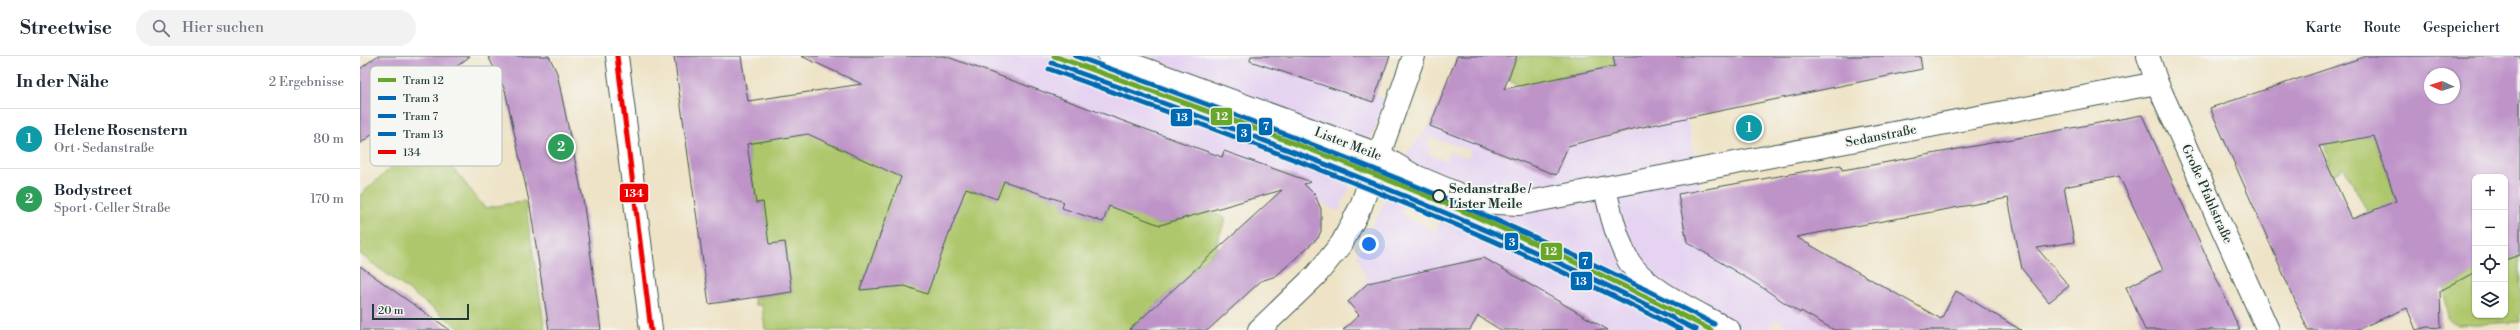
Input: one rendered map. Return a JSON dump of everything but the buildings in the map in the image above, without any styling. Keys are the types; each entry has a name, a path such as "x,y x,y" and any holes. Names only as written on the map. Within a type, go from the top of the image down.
{"street":[{"path":"617,56 651,330"},
{"path":"1259,330 1316,276 1342,243 1361,206 1378,154 1414,56"},
{"name":"Große Pfahlstraße","path":"2148,56 2157,84 2268,330"},
{"name":"Lister Meile","path":"1114,57 1378,154 1403,168 1477,202 1519,204 1605,188"},
{"name":"Sedanstraße","path":"1605,188 2157,84"},
{"path":"1605,188 1611,217 1628,259 1654,288 1729,330"}],"shaded area":[{"path":"945,56 1265,56 1368,90 1386,101 1339,212 1290,186 1222,157"},
{"path":"1687,118 1701,190 1678,195 1679,197 1783,300 1834,330 1790,330 1791,328 1775,319 1769,330 1609,330 1486,259 1368,283 1357,255 1382,208 1401,160 1430,126 1556,175 1568,146","holes":["1430,137 1470,150 1469,158 1449,152 1446,161 1428,154 1430,147 1439,150 1427,145","1441,203 1443,212 1436,232 1401,214 1404,205 1419,211"]}],"green space":[{"path":"1517,56 1613,56 1615,66 1556,78 1556,96 1532,92 1508,79"},
{"path":"821,125 824,142 861,159 863,157 891,157 922,214 891,203 860,290 965,188 997,199 1004,181 1029,189 1065,197 1062,208 1103,222 1110,204 1160,225 1188,217 1194,201 1204,210 1226,218 1216,244 1219,247 1129,330 768,330 765,329 762,305 755,305 754,298 792,292 785,242 746,248 739,231 767,226 763,202 756,203 746,137 788,137 805,135 805,128"},
{"path":"2322,134 2374,136 2396,201 2379,234 2344,167 2332,176 2297,191 2294,180 2329,164"},
{"path":"391,166 451,166 485,208 525,201 545,330 462,330 360,254 360,195 392,167"},
{"path":"2520,255 2520,322 2458,325 2447,318 2445,288 2472,274 2472,318 2508,318 2508,259"}],"tram line":[{"name":"12","path":"1054,56 1264,132 1420,193 1562,256 1711,330"},
{"name":"7","path":"1075,56 1238,116 1399,179 1558,248 1714,324"},
{"name":"3","path":"1052,63 1216,122 1378,185 1539,254 1696,330"},
{"name":"13","path":"1049,69 1370,189 1527,256 1681,330"}],"transit line":[{"name":"134","path":"617,56 651,330"}],"place":[{"name":"Helene Rosenstern","path":"1749,128"},
{"name":"Bodystreet","path":"561,147"},
{"name":"Sedanstraße / Lister Meile","path":"1439,196"}]}
